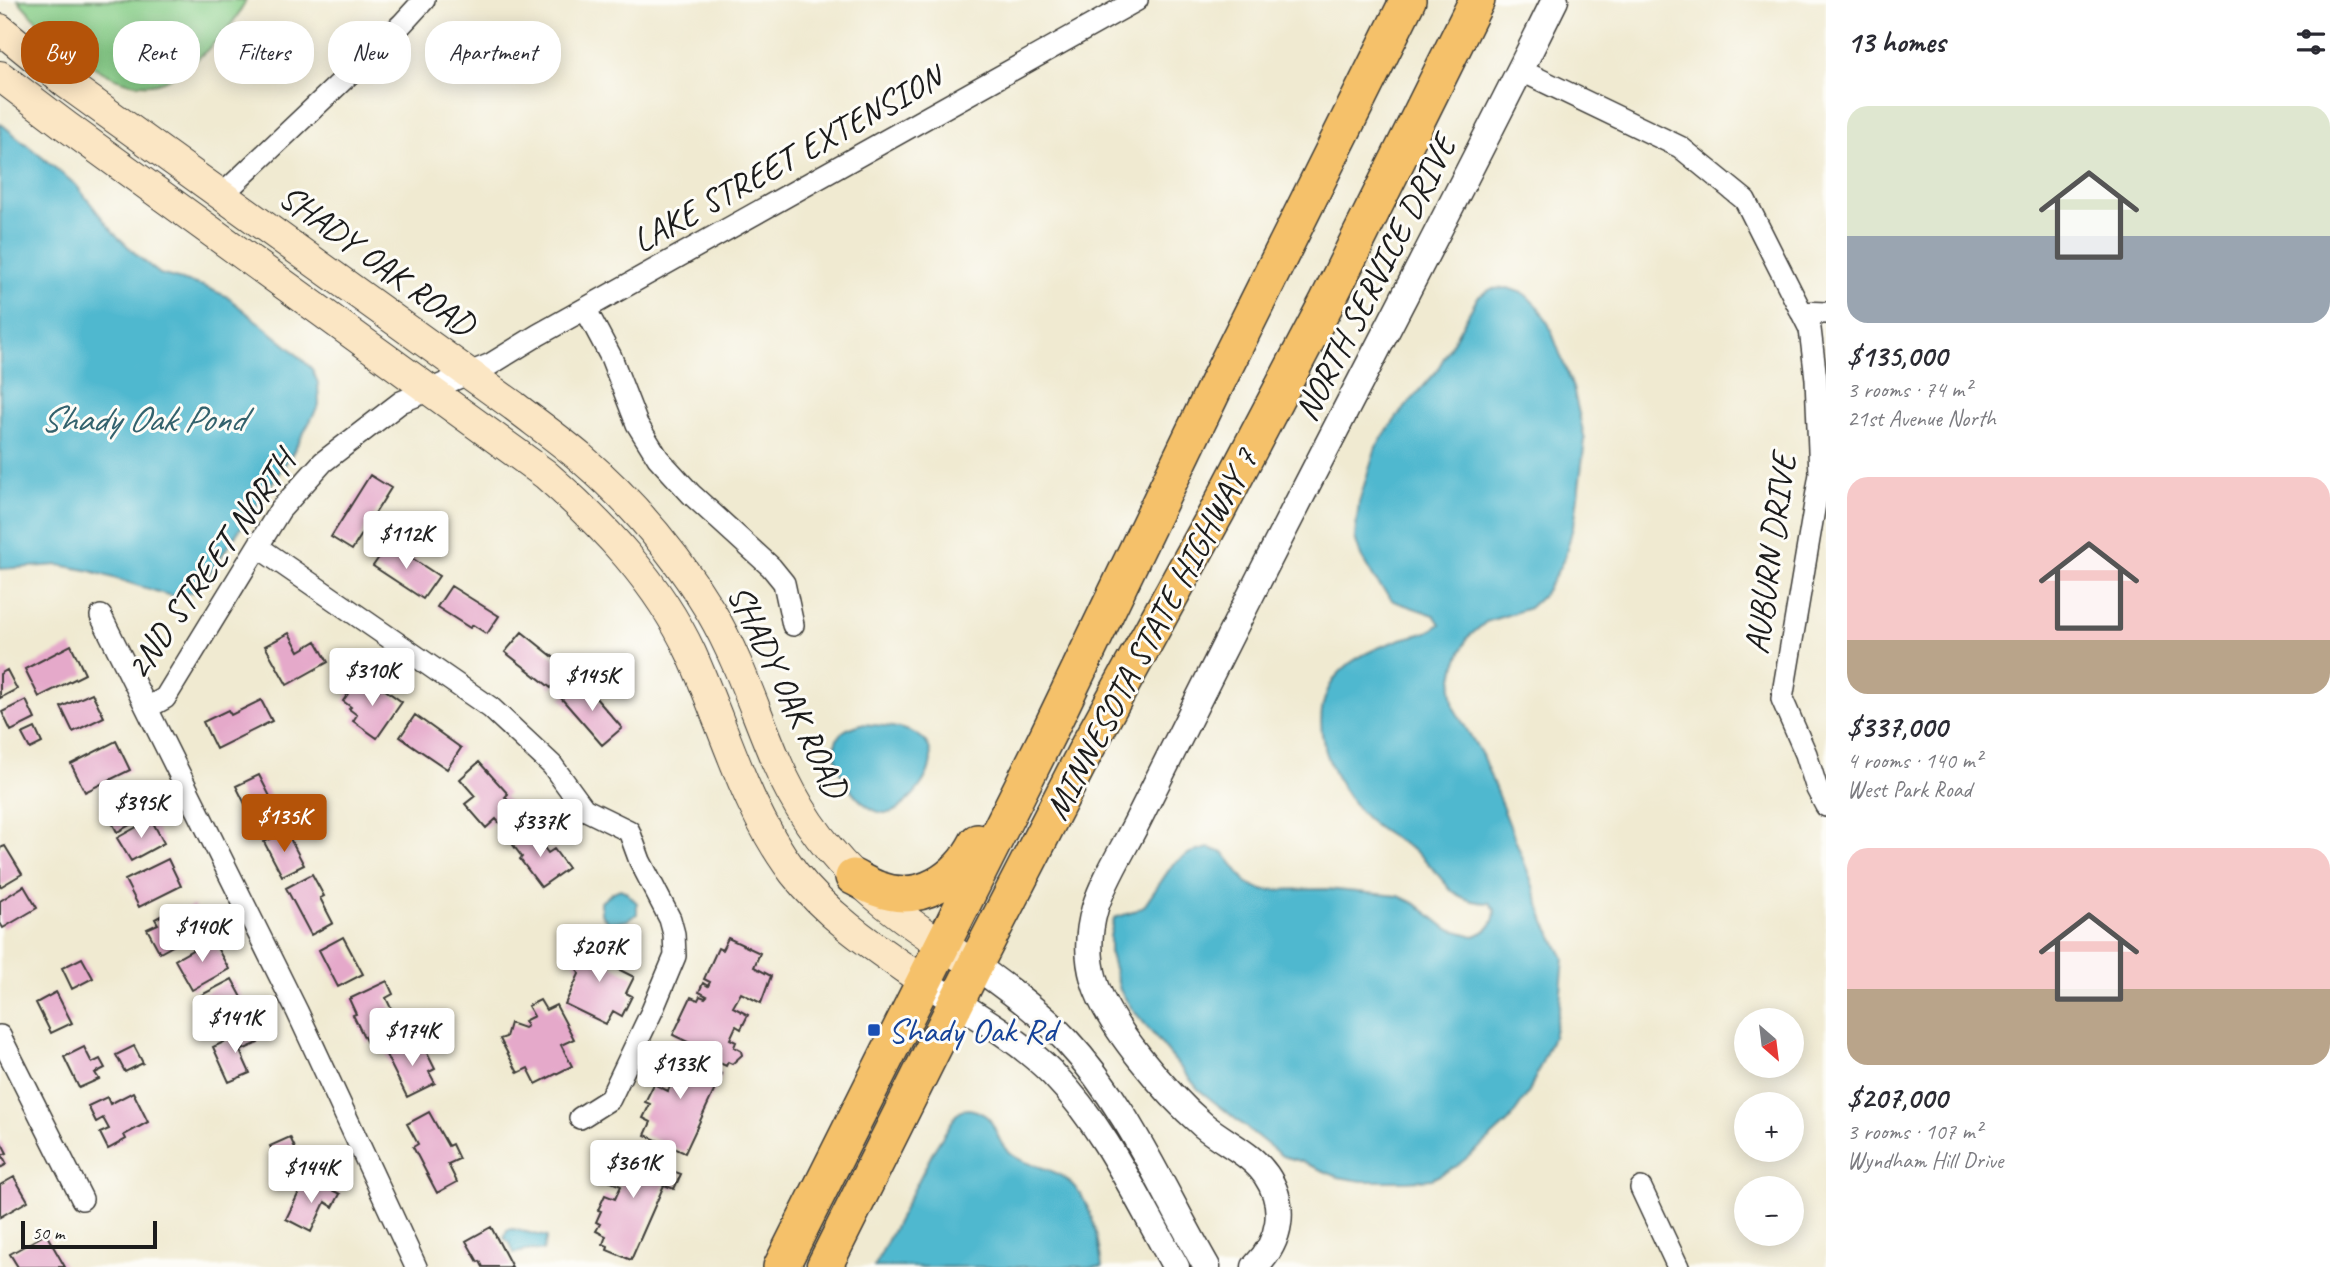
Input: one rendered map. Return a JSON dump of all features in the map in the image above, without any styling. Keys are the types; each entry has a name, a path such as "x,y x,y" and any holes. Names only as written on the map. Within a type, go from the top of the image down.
{"highway":[{"name":"MINNESOTA STATE HIGHWAY 7","path":"780,1267 1138,551 1217,383 1408,0"},
{"name":"MINNESOTA STATE HIGHWAY 7","path":"824,1267 1088,746 1273,407 1477,0"},
{"path":"853,877 879,890 914,893 938,885 959,870 969,858 1017,764 1138,551"}],"main road":[{"name":"SHADY OAK ROAD","path":"0,29 66,82 580,457 629,504 661,540 696,590 732,650 778,765 796,802 818,837 853,877 900,917 975,965"},
{"name":"SHADY OAK ROAD","path":"0,76 66,127 545,474 607,532 656,593 678,628 704,684 748,798 778,851 803,884 833,915 923,981"}],"street":[{"path":"222,195 424,0"},
{"name":"LAKE STREET EXTENSION","path":"470,375 1137,0"},
{"name":"NORTH SERVICE DRIVE","path":"1255,1267 1271,1246 1279,1229 1280,1215 1273,1188 1251,1158 1204,1126 1179,1103 1116,1024 1101,1000 1094,982 1089,957 1089,934 1096,905 1193,709 1555,0"},
{"name":"AUBURN DRIVE","path":"1520,71 1680,147 1745,200 1810,329 1816,379 1820,474 1782,699 1826,806"},
{"path":"586,310 611,357 628,405 648,443 671,474 771,567 784,583 793,625"},
{"path":"1801,312 1826,313"},
{"name":"2ND STREET NORTH","path":"147,708 165,698 280,510 323,463 401,402 470,375"},
{"path":"258,547 491,708 552,765 584,809 629,831 640,861 668,912 674,934 675,956 610,1098 580,1118"},
{"path":"102,616 297,1011 416,1267"},
{"name":"SHADY OAK ROAD","path":"975,965 1041,1016 1066,1039 1089,1067 1110,1095 1207,1267"},
{"name":"SHADY OAK ROAD","path":"923,981 1029,1053 1069,1091 1105,1143 1176,1267"},
{"path":"0,1036 82,1199"},
{"path":"1641,1188 1678,1267"}],"green space":[{"path":"18,0 246,0 233,21 214,21 214,44 200,56 200,21 113,21 113,76 99,69 99,21 38,21"}],"water":[{"name":"Shady Oak Pond","path":"0,123 76,185 114,233 140,258 160,274 203,286 226,296 290,348 312,369 318,383 319,405 292,454 197,591 171,596 91,571 59,565 0,569"},
{"path":"1508,288 1525,294 1539,308 1549,325 1573,388 1585,440 1575,519 1565,557 1543,595 1529,608 1486,622 1467,638 1456,664 1451,689 1454,708 1482,755 1545,922 1564,958 1560,1003 1553,1037 1529,1092 1509,1121 1457,1166 1432,1179 1362,1181 1338,1177 1282,1156 1198,1089 1120,990 1110,954 1110,936 1114,918 1145,905 1173,864 1190,853 1209,848 1224,853 1247,883 1262,890 1326,889 1399,896 1416,904 1446,928 1474,936 1492,923 1495,909 1490,903 1476,902 1457,895 1422,857 1379,829 1360,811 1338,780 1330,763 1321,726 1328,690 1349,664 1380,647 1425,633 1440,624 1434,615 1393,601 1375,580 1361,556 1355,538 1359,502 1376,447 1397,417 1436,372 1478,297 1491,289"},
{"path":"861,724 915,733 929,747 931,762 925,778 908,801 892,812 878,812 857,797 836,759 835,747 840,734"},
{"path":"620,889 637,903 637,914 626,921 608,922 601,914 601,902"},
{"path":"961,1110 979,1112 991,1121 1000,1141 1011,1154 1056,1173 1068,1180 1077,1190 1095,1227 1102,1267 874,1267 934,1150 956,1115"},
{"path":"507,1230 547,1237 543,1251 514,1253 510,1243 504,1238"}],"building":[{"path":"370,475 391,488 352,550 331,537"},
{"path":"389,543 439,576 423,599 373,566"},
{"path":"451,586 499,616 487,634 473,625 470,628 437,607"},
{"path":"522,632 567,668 551,688 505,652"},
{"path":"289,633 299,651 316,641 328,662 287,685 265,646"},
{"path":"71,645 85,674 39,697 25,669"},
{"path":"7,670 17,689 0,698 0,674"},
{"path":"357,681 376,694 381,687 402,702 377,738 353,721 357,715 343,701"},
{"path":"581,681 622,728 602,745 561,698"},
{"path":"92,693 104,717 73,732 61,707"},
{"path":"26,700 35,719 11,731 2,712"},
{"path":"261,700 272,721 216,749 203,722 228,710 231,715"},
{"path":"415,715 461,748 447,769 400,737"},
{"path":"35,728 42,743 30,749 22,734"},
{"path":"116,741 130,770 85,792 71,764"},
{"path":"479,762 508,794 505,797 517,811 502,826 496,819 486,828 465,804 475,796 460,779"},
{"path":"259,775 276,808 253,820 236,786"},
{"path":"138,789 151,813 117,832 104,807"},
{"path":"151,819 164,843 131,861 117,838"},
{"path":"286,831 304,865 282,876 264,842"},
{"path":"532,831 548,853 554,849 568,868 541,887 513,845"},
{"path":"5,846 22,874 0,887 0,848"},
{"path":"168,859 181,886 139,907 125,880"},
{"path":"312,874 324,896 320,898 333,923 311,935 286,888"},
{"path":"24,886 37,908 3,928 0,923 0,901"},
{"path":"193,905 205,928 160,953 147,929 158,924 155,919 170,911 172,916"},
{"path":"593,935 607,942 604,949 617,956 612,966 634,977 626,993 632,996 622,1016 613,1011 606,1024 565,1004 579,974 574,961 585,956 581,946 590,943"},
{"path":"343,937 363,974 338,987 319,950"},
{"path":"728,938 760,953 754,967 771,976 761,1003 741,993 733,1007 748,1015 741,1029 736,1026 730,1039 736,1042 734,1047 741,1051 742,1055 732,1064 728,1062 726,1066 689,1049 692,1044 673,1035 691,997 698,1000 700,996 707,996 699,992 703,983 708,986 710,982 704,979 718,948 722,950"},
{"path":"212,939 229,969 192,990 175,960"},
{"path":"82,958 93,978 72,989 62,968"},
{"path":"232,979 250,1012 212,1032 194,999"},
{"path":"387,981 393,994 386,998 400,1027 367,1043 353,1015 356,1014 349,999"},
{"path":"56,992 72,1023 51,1033 36,1003"},
{"path":"540,1000 546,1010 556,1005 574,1039 561,1045 572,1066 536,1084 528,1068 518,1073 500,1039 506,1037 510,1023 524,1028 527,1026 524,1021 534,1016 528,1006"},
{"path":"252,1029 258,1043 240,1051 250,1073 229,1082 213,1047"},
{"path":"414,1040 420,1051 425,1049 435,1069 429,1072 435,1083 407,1097 386,1055"},
{"path":"134,1046 143,1063 125,1072 116,1055"},
{"path":"84,1047 92,1063 100,1059 105,1068 95,1073 99,1079 79,1088 64,1057"},
{"path":"666,1054 678,1059 680,1055 722,1074 685,1153 645,1135 651,1122 643,1118 650,1104 645,1102 654,1084 668,1091 672,1081 657,1074"},
{"path":"133,1092 148,1122 124,1135 126,1139 108,1149 100,1133 109,1129 103,1118 96,1122 88,1106 107,1097 110,1104"},
{"path":"429,1112 448,1146 452,1144 459,1159 448,1164 457,1182 437,1193 413,1147 418,1144 407,1124"},
{"path":"290,1137 300,1159 280,1168 270,1146"},
{"path":"0,1140 7,1153 2,1155 7,1164 0,1168"},
{"path":"619,1149 634,1156 637,1149 672,1165 670,1170 681,1174 674,1189 664,1185 631,1260 607,1250 608,1246 603,1244 606,1236 596,1231 600,1224 596,1222 601,1211 598,1210 605,1195 615,1199 621,1186 606,1180"},
{"path":"14,1177 28,1201 0,1217 0,1185"},
{"path":"313,1181 340,1194 333,1207 325,1202 311,1232 286,1219 302,1186 309,1190"},
{"path":"491,1227 512,1267 483,1267 466,1241"},
{"path":"46,1234 65,1267 18,1267 10,1254"}],"place":[{"name":"Shady Oak Rd","path":"874,1030"}]}
